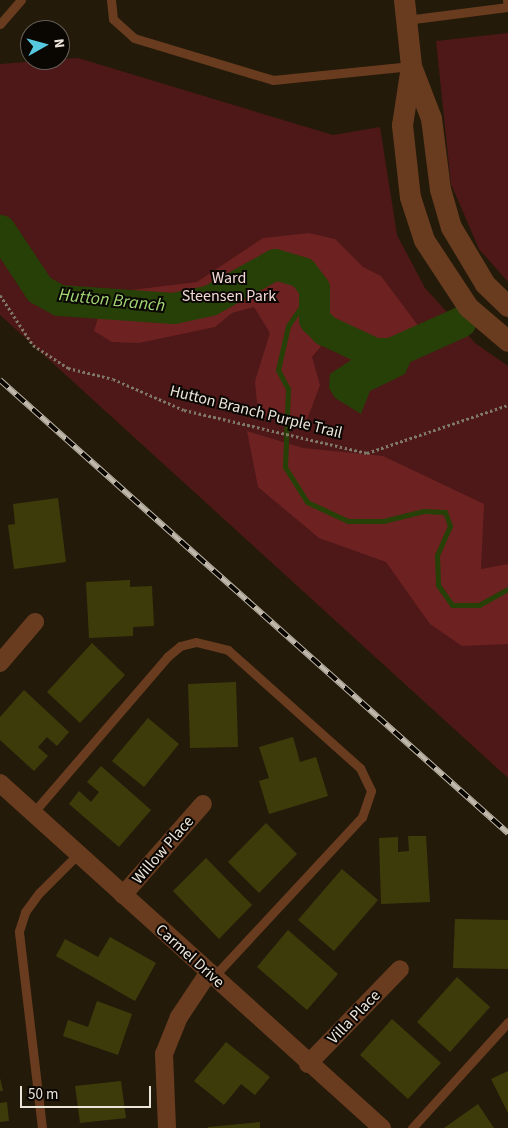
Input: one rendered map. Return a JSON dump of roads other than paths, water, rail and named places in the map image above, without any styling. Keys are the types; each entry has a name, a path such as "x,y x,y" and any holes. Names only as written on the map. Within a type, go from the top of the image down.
{"street":[{"path":"405,10 411,66 402,125 410,197 424,240 468,307 508,341"},
{"path":"411,66 431,118 440,189 451,227 485,284 508,306"},
{"path":"0,663 35,622"},
{"name":"Carmel Drive","path":"0,783 308,1064 382,1128"},
{"name":"Willow Place","path":"123,896 203,804"},
{"name":"Villa Place","path":"308,1064 400,969"},
{"path":"167,1128 164,1054 179,1017 211,974"}],"lane":[{"path":"0,24 20,0"},
{"path":"111,0 113,19 134,38 274,80 411,66"},
{"path":"405,10 508,7 507,0"},
{"path":"33,813 167,657 180,646 196,642 228,650 360,768 371,791 362,817 211,974"},
{"path":"42,1128 19,931 25,912 39,893 78,854"},
{"path":"412,1128 508,1022"}],"waterway":[{"name":"Hutton Branch","path":"0,230 39,289 59,300 173,308 210,300 275,264 302,272 314,288 314,319 325,330 374,353 391,353 460,322"},
{"path":"314,288 288,326 278,370 288,389 285,467 307,502 348,521 383,521 424,511 445,512 450,526 437,555 438,585 452,605 479,605 508,589"}],"railway":[{"path":"0,380 508,833"}],"park label":[{"name":"Ward Steensen Park","path":"229,287"}]}
